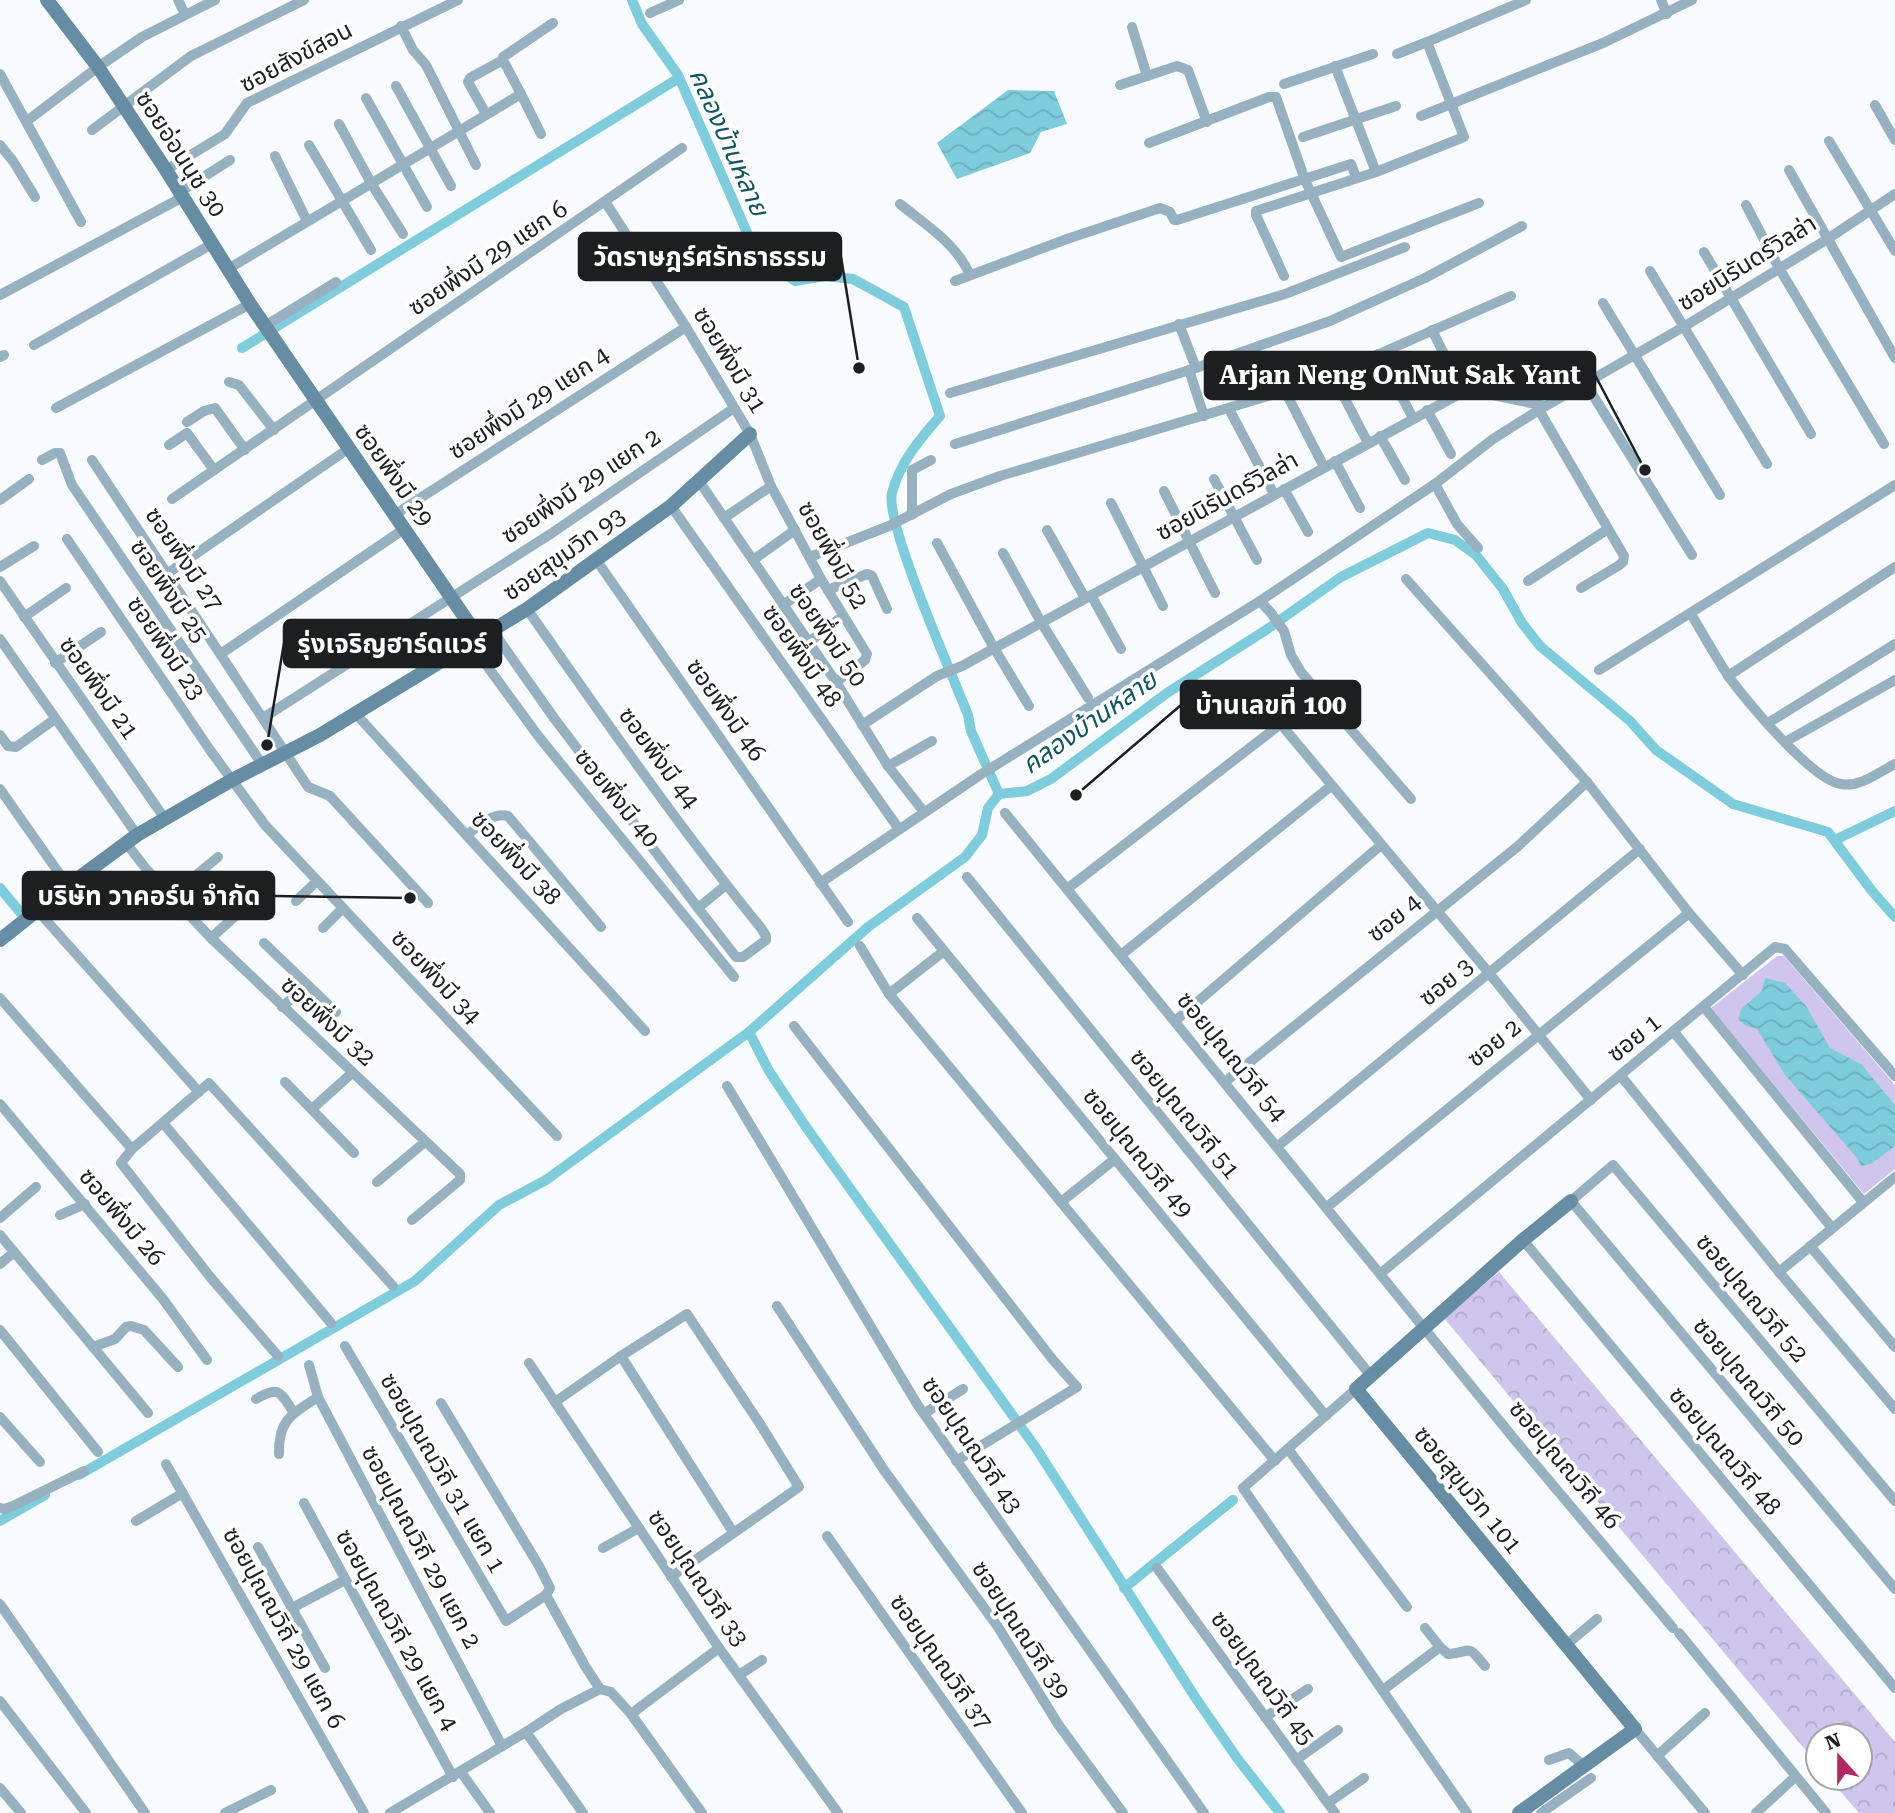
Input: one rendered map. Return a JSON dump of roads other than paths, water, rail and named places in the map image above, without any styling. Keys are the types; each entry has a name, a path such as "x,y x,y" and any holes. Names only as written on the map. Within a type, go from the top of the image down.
{"street":[{"name":"ซอยอ่อนนุช 30","path":"47,0 124,107 268,330"},
{"path":"178,0 185,14"},
{"path":"27,121 97,67 142,37 215,0"},
{"path":"92,130 191,56 304,0"},
{"name":"ซอยสังข์สอน","path":"166,170 225,134 247,103 458,0"},
{"path":"650,13 679,0"},
{"path":"1396,54 1526,0"},
{"path":"1661,0 1667,14"},
{"path":"1420,116 1603,43 1692,0"},
{"path":"541,134 503,60 504,54 553,23"},
{"path":"401,26 413,50 426,65 476,165"},
{"path":"1132,27 1147,76"},
{"path":"1284,276 1256,211 1376,172 1463,138 1427,42"},
{"path":"1284,84 1373,54"},
{"path":"486,114 468,82 470,78 503,60"},
{"path":"1120,85 1177,66 1188,70 1207,122"},
{"path":"1335,66 1376,172"},
{"path":"0,74 80,222"},
{"path":"396,86 451,186"},
{"path":"228,269 521,94"},
{"path":"1149,143 1269,97 1276,97 1304,180 1342,257 1479,203"},
{"path":"366,98 427,207"},
{"path":"1875,105 1895,140"},
{"path":"1303,137 1396,106"},
{"path":"339,124 403,234"},
{"path":"1829,141 1895,251"},
{"path":"0,145 35,197"},
{"path":"309,145 371,250"},
{"name":"ซอยพึ่งมี 29 แยก 6","path":"172,499 606,203 682,148"},
{"path":"275,156 307,221"},
{"path":"0,295 181,194 230,160"},
{"path":"955,281 1160,208 1170,212 1174,220 1177,220 1350,164 1356,177"},
{"path":"1789,170 1826,240 1895,358"},
{"name":"ซอยนิรันดร์วิลล่า","path":"820,883 980,775 1260,601 1435,484 1493,439 1685,326 1826,240 1895,194"},
{"name":"ซอยพึ่งมี 31","path":"606,203 686,327 750,434"},
{"path":"900,204 952,246 970,275"},
{"path":"1746,205 1779,268 1884,444"},
{"path":"955,444 1193,369 1330,321 1425,278 1522,226"},
{"path":"34,345 212,244"},
{"path":"950,393 1285,295 1405,247"},
{"path":"1704,252 1811,434"},
{"path":"1650,271 1767,464"},
{"path":"268,330 336,282"},
{"path":"810,557 889,526 951,494 1000,476 1229,409 1332,374 1511,296"},
{"path":"1603,303 1720,495"},
{"path":"56,408 250,304"},
{"path":"1180,324 1204,416"},
{"name":"ซอยพึ่งมี 29 แยก 4","path":"394,515 686,327"},
{"name":"ซอยพึ่งมี 29","path":"268,330 481,638"},
{"path":"1433,330 1463,392 1469,390 1542,408 1621,549 1623,562 1581,588"},
{"path":"1380,355 1413,418"},
{"path":"1332,374 1368,443"},
{"path":"229,382 239,384 274,430"},
{"path":"1586,384 1692,555"},
{"path":"1285,391 1324,467"},
{"name":"ซอยนิรันดร์วิลล่า","path":"862,725 937,676 962,666 1463,392"},
{"path":"187,422 204,411 215,408 245,450"},
{"name":"ซอยพึ่งมี 29 แยก 2","path":"263,718 452,598 734,408"},
{"path":"1229,409 1274,494"},
{"path":"1427,410 1451,454"},
{"path":"169,445 187,433 214,471"},
{"name":"ซอยสุขุมวิท 93","path":"0,940 132,839 232,780 355,713 527,610 671,506 750,434"},
{"name":"ซอยพึ่งมี 52","path":"750,434 771,486 867,658 836,682"},
{"path":"1380,436 1405,480"},
{"path":"168,573 348,449"},
{"name":"ซอยพึ่งมี 25","path":"42,460 60,453 72,485 262,764"},
{"name":"ซอยพึ่งมี 27","path":"92,460 308,787 330,796 428,903"},
{"path":"912,514 912,470 931,460"},
{"path":"1335,461 1360,508"},
{"path":"0,500 29,479"},
{"path":"1214,479 1257,560"},
{"name":"ซอยพึ่งมี 50","path":"699,481 836,682 888,766 924,812"},
{"path":"1435,484 1457,524 1478,548"},
{"path":"1599,670 1895,485"},
{"path":"724,518 771,486"},
{"path":"1284,489 1308,532"},
{"path":"1164,491 1215,593"},
{"path":"1111,503 1164,606"},
{"name":"ซอยพึ่งมี 48","path":"671,506 899,829"},
{"path":"222,653 404,529"},
{"path":"1528,581 1608,529"},
{"path":"752,560 795,530"},
{"path":"1047,530 1121,649"},
{"name":"ซอยพึ่งมี 23","path":"66,540 232,780"},
{"path":"937,543 1029,706"},
{"path":"0,567 34,547"},
{"path":"1003,553 1041,622 1088,698"},
{"name":"ซอยพึ่งมี 46","path":"597,561 820,883 834,898 848,922"},
{"path":"1728,676 1895,567"},
{"path":"828,590 867,574 872,576 887,609"},
{"path":"783,605 821,579"},
{"path":"1406,579 1587,782 1689,913 1743,975"},
{"name":"ซอยพึ่งมี 21","path":"0,581 165,819"},
{"path":"24,617 66,588"},
{"path":"1260,601 1272,612 1283,631 1291,655 1301,672 1411,799"},
{"name":"ซอยพึ่งมี 44","path":"527,610 726,885 761,928 766,940 738,958 698,908"},
{"path":"1691,614 1728,676 1785,742 1823,776 1843,785 1856,784 1895,764"},
{"path":"809,642 843,616"},
{"path":"55,663 101,632"},
{"path":"481,638 554,718 698,908 726,885"},
{"name":"ซอยพึ่งมี 40","path":"481,638 539,737 734,977"},
{"name":"ซอยพึ่งมี 32","path":"0,639 132,839 147,870 211,938 461,1177 412,1220"},
{"path":"1768,723 1895,644"},
{"path":"1785,742 1895,680"},
{"path":"1248,685 1591,1100"},
{"name":"ซอยพึ่งมี 38","path":"355,713 645,1031"},
{"path":"0,735 8,747 16,747 55,719"},
{"path":"1067,889 1282,723"},
{"path":"888,766 932,741"},
{"name":"ซอยพึ่งมี 34","path":"232,780 265,825 557,1136"},
{"name":"ซอย 4","path":"1225,1082 1517,847 1587,782"},
{"path":"1121,955 1331,786"},
{"path":"0,789 68,886"},
{"name":"ซอยปุณณวิถี 54","path":"1005,813 1426,1328"},
{"path":"467,835 488,820 503,814 508,816 601,927"},
{"path":"1175,1021 1381,845"},
{"name":"ซอย 3","path":"1278,1146 1640,849"},
{"path":"171,896 218,857"},
{"name":"ซอยปุณณวิถี 51","path":"967,877 1371,1376"},
{"path":"296,901 317,881"},
{"path":"211,938 263,891"},
{"path":"323,928 342,909"},
{"path":"37,910 199,1092"},
{"name":"ซอย 2","path":"1327,1206 1689,913"},
{"name":"ซอยปุณณวิถี 49","path":"917,918 1326,1416"},
{"path":"264,943 336,1012"},
{"path":"860,946 889,994 1275,1461"},
{"name":"ซอย 1","path":"1381,1273 1743,975 1768,950 1775,947 1785,949 1895,1076"},
{"path":"889,994 944,950"},
{"path":"282,1007 307,985"},
{"path":"0,999 132,1149"},
{"path":"1704,1007 1863,1202"},
{"path":"794,1026 1077,1387 956,1461"},
{"path":"1674,1032 1832,1228"},
{"path":"312,1109 352,1073"},
{"path":"1620,1076 1779,1272 1895,1409"},
{"path":"285,1082 354,1153"},
{"path":"278,1356 211,1278 124,1168 121,1160 209,1083 393,1286"},
{"name":"ซอยปุณณวิถี 43","path":"727,1086 956,1461 1204,1813"},
{"name":"ซอยพึ่งมี 26","path":"0,1104 163,1299 207,1360"},
{"path":"163,1123 331,1323"},
{"path":"377,1182 425,1142"},
{"path":"1062,1202 1115,1158"},
{"name":"ซอยปุณณวิถี 52","path":"1571,1201 1613,1165 1895,1501"},
{"path":"1779,1272 1895,1177"},
{"path":"0,1218 36,1187"},
{"path":"1467,1813 1242,1488 1523,1240 1571,1201"},
{"name":"ซอยปุณณวิถี 50","path":"1571,1201 1895,1589"},
{"path":"60,1215 85,1204"},
{"path":"0,1235 148,1413"},
{"name":"ซอยปุณณวิถี 48","path":"1523,1240 1895,1688"},
{"path":"1810,1246 1895,1347"},
{"path":"0,1264 13,1253"},
{"name":"ซอยปุณณวิถี 39","path":"776,1306 884,1470 998,1627 1058,1724 1123,1813"},
{"path":"555,1402 687,1314 760,1424 799,1487 671,1577"},
{"path":"93,1347 115,1339 126,1327 138,1328 144,1330 178,1367"},
{"name":"ซอยปุณณวิถี 46","path":"1426,1328 1826,1813"},
{"path":"0,1330 98,1452"},
{"name":"ซอยปุณณวิถี 31 แยก 1","path":"345,1346 506,1621 546,1595"},
{"path":"621,1356 733,1532"},
{"name":"ซอยปุณณวิถี 33","path":"529,1363 719,1648 838,1813"},
{"name":"ซอยปุณณวิถี 29 แยก 2","path":"309,1365 318,1397 502,1746"},
{"path":"925,1413 963,1389"},
{"name":"ซอยสุขุมวิท 101","path":"1356,1389 1635,1729"},
{"path":"256,1399 276,1390 294,1413"},
{"path":"279,1454 279,1433 284,1423 318,1397"},
{"path":"441,1403 539,1566 550,1588 546,1595 579,1657 600,1689"},
{"path":"0,1417 40,1462"},
{"path":"1288,1450 1407,1607"},
{"name":"ซอยปุณณวิถี 29 แยก 6","path":"166,1464 364,1813"},
{"path":"0,1508 13,1506 84,1471"},
{"path":"136,1521 183,1493"},
{"name":"ซอยปุณณวิถี 29 แยก 4","path":"304,1503 345,1580 457,1774 490,1813"},
{"path":"603,1548 639,1528"},
{"name":"ซอยปุณณวิถี 37","path":"827,1536 1022,1813"},
{"path":"258,1547 325,1668"},
{"name":"ซอยปุณณวิถี 45","path":"1157,1568 1335,1813"},
{"path":"292,1608 345,1580"},
{"path":"0,1604 145,1813"},
{"path":"1566,1645 1597,1619"},
{"path":"1425,1628 1440,1647 1452,1655 1464,1649 1473,1651 1485,1666"},
{"path":"1383,1690 1440,1647"},
{"path":"631,1714 719,1648"},
{"path":"739,1675 762,1660"},
{"path":"390,1813 574,1701 600,1689 611,1692 631,1714 702,1813"},
{"path":"1265,1717 1308,1689"},
{"path":"0,1701 86,1813"},
{"path":"1657,1756 1704,1713"},
{"path":"1541,1813 1635,1729 1705,1813"},
{"path":"1296,1760 1338,1730"},
{"path":"526,1732 583,1813"},
{"path":"1549,1760 1569,1753 1587,1772"},
{"path":"1519,1813 1587,1772"},
{"path":"1756,1813 1795,1777"},
{"path":"1328,1803 1364,1778"},
{"path":"0,1788 21,1813"},
{"path":"225,1813 271,1790"}],"water":[{"path":"1008,90 1054,91 1067,124 1041,132 1030,153 957,179 937,143"},
{"path":"1765,978 1785,983 1806,1006 1830,1048 1861,1064 1895,1105 1895,1146 1871,1164 1861,1166 1858,1159 1785,1075 1757,1029 1738,1019 1742,1008 1762,991"}],"waterway":[{"name":"คลองบ้านหลาย","path":"632,0 642,24 678,75 756,253 795,281 825,276 853,279 904,307 940,416 905,461 892,493 892,509 922,601 968,715 971,731 999,794 1027,791 1051,779 1167,693 1266,630 1341,577 1428,533 1455,540 1476,555 1503,589 1522,623 1540,646 1630,721 1656,750 1733,804 1828,832 1895,917"},
{"path":"242,348 679,78"},
{"path":"79,1475 415,1281 499,1205 546,1180 749,1032 868,927 965,857 982,835 988,808 999,794"},
{"path":"1835,840 1895,811"},
{"path":"0,888 20,912"},
{"path":"749,1032 769,1071 806,1127 1036,1448 1195,1697 1237,1758 1280,1813"},
{"path":"0,1521 45,1495"},
{"path":"1124,1588 1233,1500"}],"place":[{"name":"วัดราษฎร์ศรัทธาธรรม","path":"859,368"},
{"name":"Arjan Neng OnNut Sak Yant","path":"1645,470"},
{"name":"รุ่งเจริญฮาร์ดแวร์","path":"267,745"},
{"name":"บ้านเลขที่ 100","path":"1076,795"},
{"name":"บริษัท วาคอร์น จำกัด","path":"410,898"}]}
